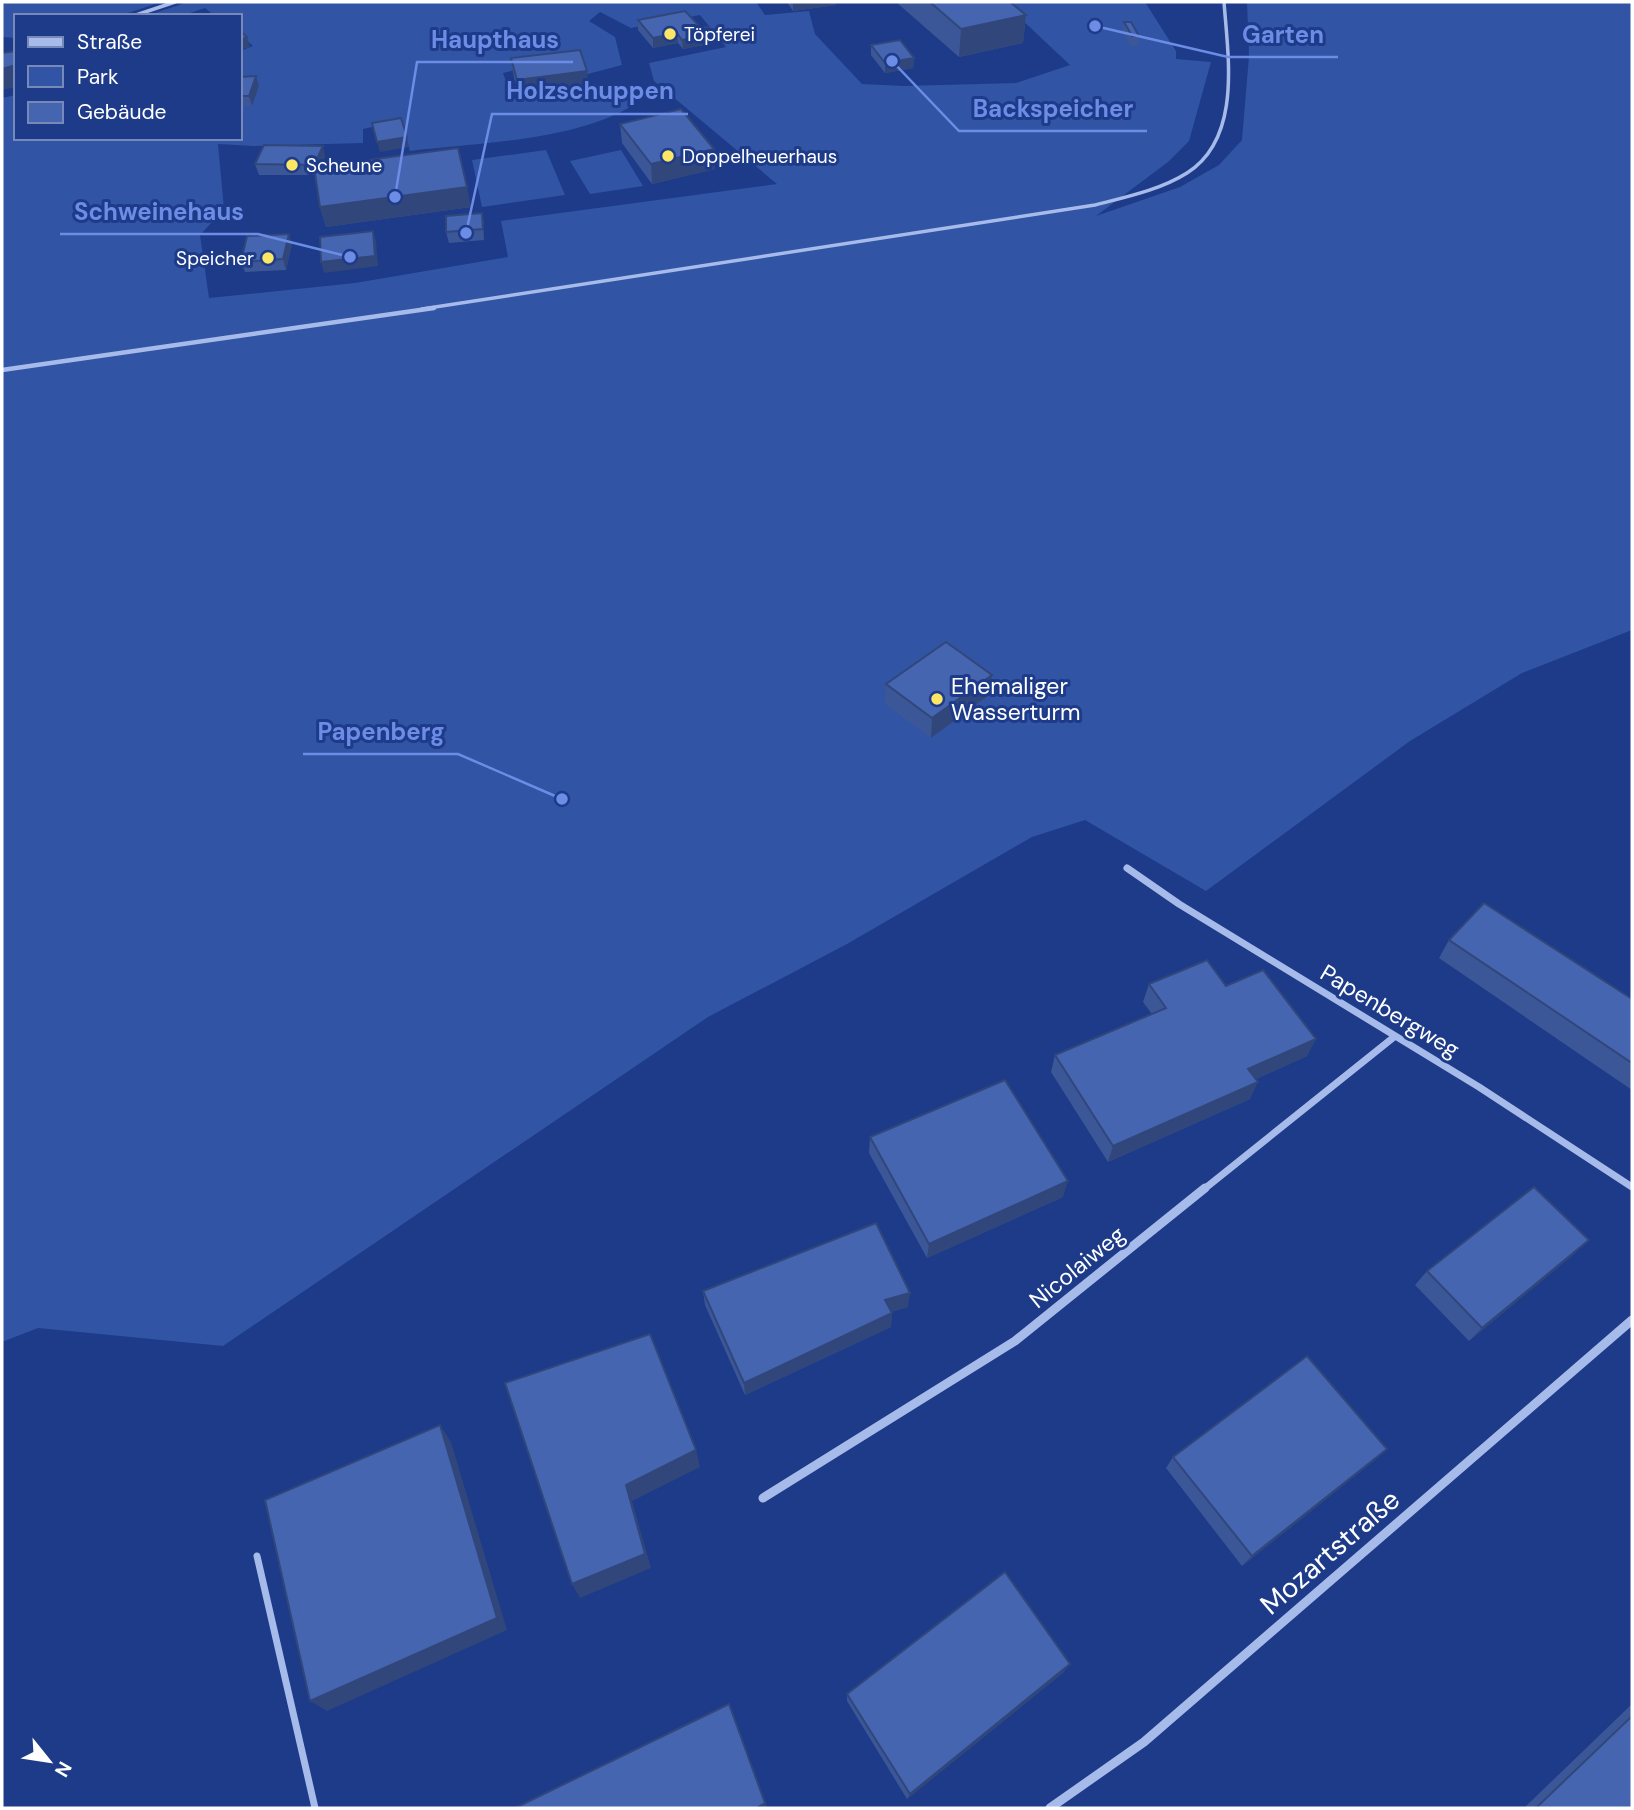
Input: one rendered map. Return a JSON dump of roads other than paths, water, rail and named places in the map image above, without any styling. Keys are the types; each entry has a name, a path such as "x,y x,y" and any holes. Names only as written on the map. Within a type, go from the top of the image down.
{"street":[{"name":"Papenbergweg","path":"1128,868 1180,904 1479,1087 1632,1186"},
{"name":"Nicolaiweg","path":"763,1498 1015,1341 1394,1037"},
{"name":"Mozartstraße","path":"1050,1808 1144,1742 1632,1320"}],"lane":[{"path":"139,14 175,2"},
{"path":"2,369 392,314 1095,205 1148,190 1187,172 1207,155 1220,126 1229,80 1224,2"},
{"path":"257,1556 315,1808"}],"place":[{"name":"Garten","path":"1095,26"},
{"name":"Töpferei","path":"670,34"},
{"name":"Backspeicher","path":"892,61"},
{"name":"Doppelheuerhaus","path":"668,156"},
{"name":"Scheune","path":"292,165"},
{"name":"Haupthaus","path":"395,197"},
{"name":"Holzschuppen","path":"466,233"},
{"name":"Schweinehaus","path":"350,257"},
{"name":"Speicher","path":"268,258"},
{"name":"Ehemaliger Wasserturm","path":"937,699"},
{"name":"Papenberg","path":"562,799"}]}
